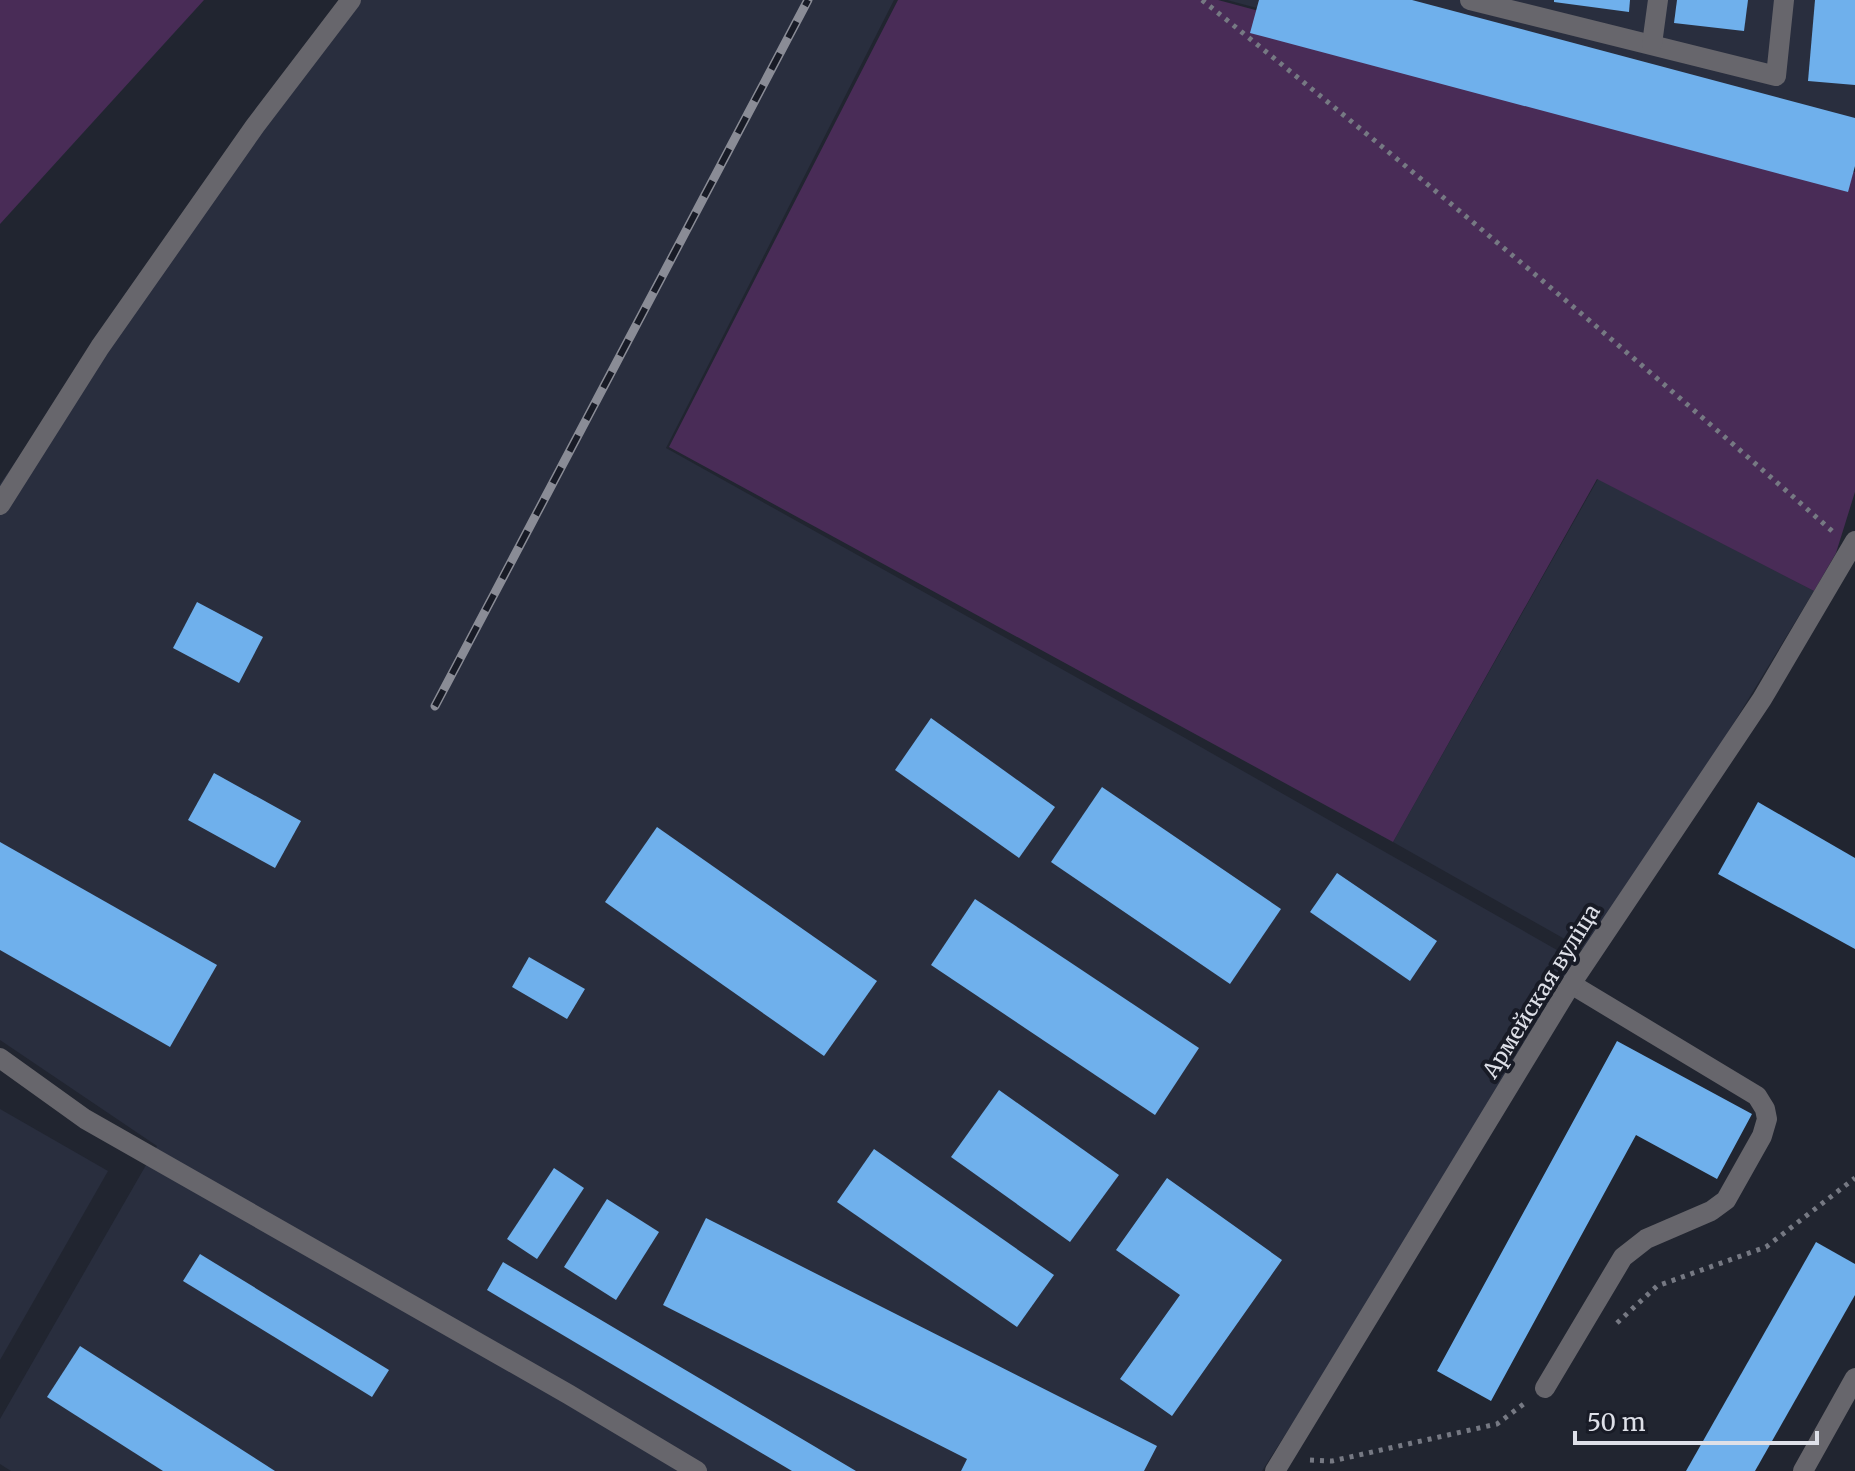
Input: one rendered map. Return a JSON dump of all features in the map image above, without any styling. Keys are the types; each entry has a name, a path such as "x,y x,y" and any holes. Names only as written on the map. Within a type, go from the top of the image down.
{"street":[{"path":"0,505 109,334 255,126 351,0"},
{"path":"1470,0 1542,9 1652,44 1776,76 1784,0"},
{"path":"1652,44 1658,0"},
{"name":"Армейская вуліца","path":"1275,1471 1571,984 1762,699 1853,544"},
{"path":"1545,1388 1623,1257 1646,1239 1711,1211 1726,1200 1762,1136 1767,1119 1757,1096 1571,984"},
{"path":"0,1058 85,1119 697,1471"},
{"path":"1803,1471 1855,1378"}],"path":[{"path":"1202,0 1321,95 1853,544"}],"shaded area":[{"path":"0,0 204,0 0,224"},
{"path":"342,0 894,0 666,448 1585,966 1262,1471 11,1471 0,1464 0,1419 157,1146 0,1040 0,484 255,118"},
{"path":"898,0 1218,0 1855,172 1855,492 1836,553 1814,591 1597,479 1393,842 669,447"},
{"path":"1227,0 1855,0 1855,166"},
{"path":"1598,479 1814,591 1593,955 1393,842"},
{"path":"0,1109 108,1171 0,1360"}],"building":[{"path":"1259,0 1412,0 1855,118 1855,166 1848,192 1250,33"},
{"path":"1554,0 1630,0 1629,12"},
{"path":"1677,0 1748,0 1744,31 1674,23"},
{"path":"1815,0 1855,0 1855,85 1808,81"},
{"path":"197,602 263,637 239,683 173,648"},
{"path":"931,718 1055,807 1019,858 895,770"},
{"path":"214,773 301,821 275,868 188,820"},
{"path":"1102,787 1281,909 1230,984 1051,862"},
{"path":"1758,802 1855,858 1855,949 1718,874"},
{"path":"657,827 877,981 824,1056 605,902"},
{"path":"0,842 217,965 170,1047 0,950"},
{"path":"1337,873 1437,941 1410,981 1310,912"},
{"path":"975,899 1199,1048 1155,1115 931,965"},
{"path":"529,957 585,989 567,1019 512,987"},
{"path":"1617,1041 1752,1114 1717,1179 1636,1135 1491,1401 1437,1371"},
{"path":"999,1090 1119,1175 1070,1242 951,1157"},
{"path":"874,1149 1054,1275 1017,1327 837,1202"},
{"path":"554,1168 584,1188 537,1259 507,1239"},
{"path":"1167,1178 1282,1260 1172,1416 1120,1379 1180,1295 1116,1250"},
{"path":"607,1199 659,1232 616,1300 564,1267"},
{"path":"706,1218 1157,1446 1144,1471 961,1471 967,1459 663,1305"},
{"path":"1816,1242 1855,1264 1855,1295 1755,1471 1686,1471"},
{"path":"200,1254 389,1370 372,1397 183,1281"},
{"path":"503,1262 856,1471 792,1471 487,1290"},
{"path":"80,1346 275,1471 163,1471 47,1397"}],"railway":[{"path":"435,706 808,0"}]}
